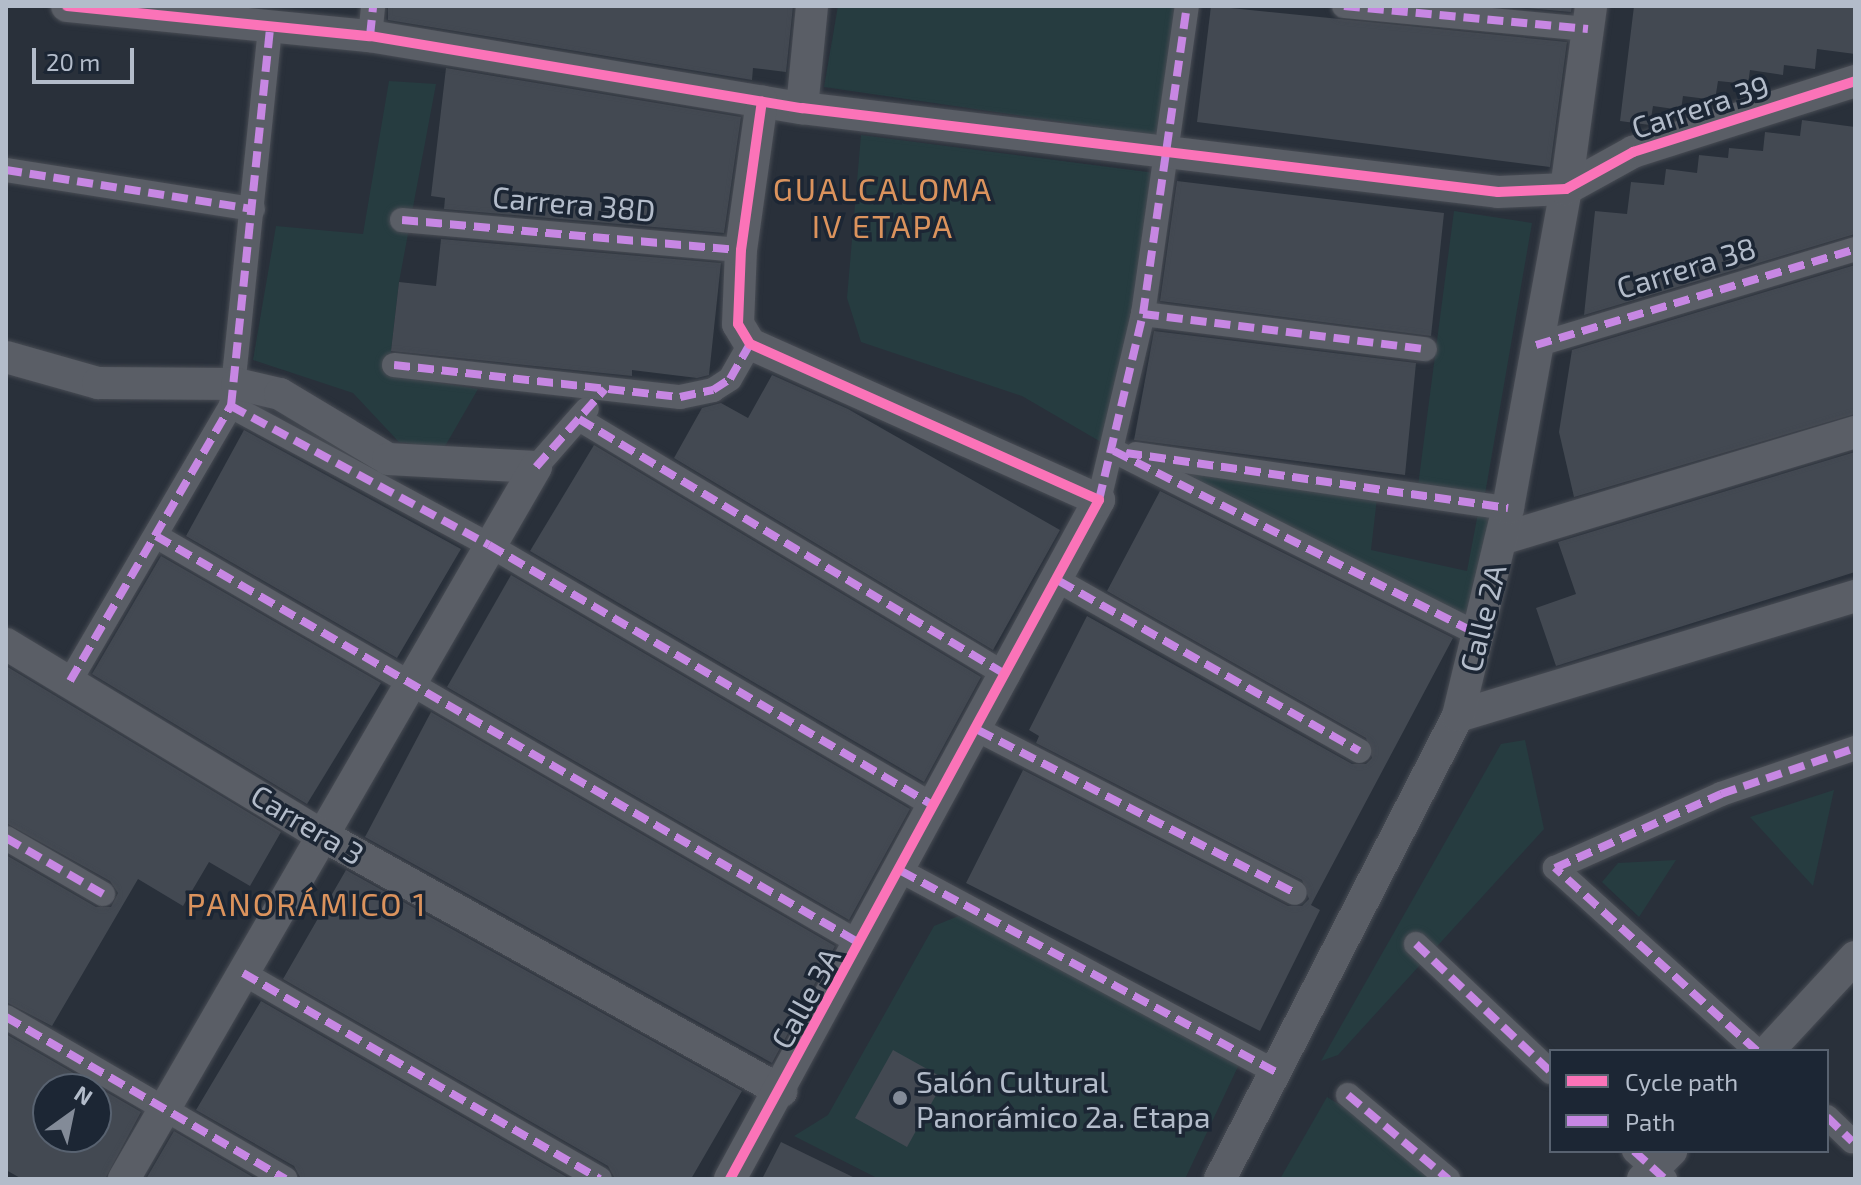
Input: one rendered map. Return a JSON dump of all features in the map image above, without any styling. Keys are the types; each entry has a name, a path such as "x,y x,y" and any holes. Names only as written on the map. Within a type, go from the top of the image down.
{"street":[{"path":"67,6 152,12 270,28 372,21 802,108 1169,155 1498,192 1566,189"},
{"path":"802,108 812,6"},
{"path":"762,101 741,250 738,324 750,344 1099,500 1114,451 1143,314 1169,155 1187,6"},
{"path":"1344,6 1589,18"},
{"name":"Calle 2A","path":"1220,1179 1458,716 1508,508 1566,189 1589,18"},
{"path":"70,681 156,536 234,395 270,28"},
{"name":"Carrera 39","path":"1566,189 1633,152 1855,81"},
{"path":"6,170 253,209"},
{"name":"Carrera 38D","path":"402,220 741,250"},
{"name":"Carrera 38","path":"1536,345 1855,249"},
{"path":"1143,314 1425,349"},
{"path":"394,365 696,396 730,379 750,344"},
{"path":"6,357 98,383 304,404 364,448 388,459 536,467"},
{"path":"124,1179 536,467 605,389"},
{"path":"234,395 936,807"},
{"path":"579,419 1008,676"},
{"path":"1501,539 1855,432"},
{"path":"1114,451 1508,508"},
{"path":"1114,451 1478,634"},
{"name":"Calle 3A","path":"730,1179 1008,676 1099,500"},
{"path":"156,536 411,680 861,944"},
{"path":"1059,581 1359,751"},
{"path":"1458,716 1855,596"},
{"name":"Carrera 3","path":"6,644 322,835 781,1091"},
{"path":"978,730 1295,893"},
{"path":"1755,1049 1555,868 1721,794 1855,748"},
{"path":"6,838 103,894"},
{"path":"901,871 1276,1072"},
{"path":"1416,944 1549,1070"},
{"path":"1770,1049 1855,957"},
{"path":"243,973 600,1179"},
{"path":"6,1017 286,1179"},
{"path":"1348,1095 1448,1179"},
{"path":"1829,1119 1852,1141"}],"green space":[{"path":"838,6 1175,6 1160,136 824,87"},
{"path":"389,81 436,84 399,282 390,360 397,376 478,389 444,448 399,442 353,393 253,360 276,226 363,234"},
{"path":"861,135 1155,173 1113,449 1022,396 861,342 847,298"},
{"path":"1454,211 1532,223 1485,494 1418,486"},
{"path":"1168,471 1377,498 1371,550 1467,571 1478,513 1498,510 1475,624"},
{"path":"1525,740 1544,829 1338,1055 1321,1061 1501,744"},
{"path":"1834,790 1813,886 1750,817"},
{"path":"1676,860 1639,917 1602,882 1618,863"},
{"path":"961,915 1242,1058 1185,1179 879,1179 794,1136 828,1115 934,926"},
{"path":"1327,1097 1379,1129 1433,1179 1280,1179"}],"building":[{"path":"388,6 793,6 786,72 753,68 752,80 388,20"},
{"path":"1211,6 1567,42 1550,167 1197,122"},
{"path":"1504,6 1572,6 1571,12"},
{"path":"1634,6 1855,6 1855,54 1817,49 1815,69 1784,65 1783,75 1750,70 1748,84 1718,81 1715,100 1683,96 1681,110 1653,106 1650,125 1620,121"},
{"path":"446,68 741,117 724,233 444,209 445,198 431,196"},
{"path":"1802,120 1855,127 1855,234 1584,315 1595,211 1627,214 1631,182 1664,185 1666,169 1697,173 1699,155 1728,158 1729,148 1763,151 1765,132 1800,136"},
{"path":"1177,181 1444,213 1431,336 1160,301"},
{"path":"441,239 721,263 709,375 697,378 632,370 632,376 391,351 399,282 436,286"},
{"path":"1855,265 1855,414 1574,497 1559,432 1572,350"},
{"path":"1154,331 1416,363 1405,475 1134,440"},
{"path":"772,375 848,409 1060,530 993,650 674,458 702,408 721,403 748,418"},
{"path":"244,430 461,549 397,658 186,536"},
{"path":"594,445 981,677 924,782 530,551"},
{"path":"1855,452 1855,572 1556,666 1536,608 1576,594 1558,542"},
{"path":"1160,491 1453,638 1311,905 1320,910 1260,1031 966,883 1023,770 1288,906 1302,906 1309,899 1302,880 1036,743 1039,736 1029,730 1087,616 1352,764 1366,764 1372,758 1366,738 1107,591"},
{"path":"161,556 381,683 307,804 92,674"},
{"path":"511,575 910,809 849,920 447,687"},
{"path":"6,666 281,832 250,886 209,862 183,906 138,879 52,1026 6,1002 6,855 96,907 111,907 118,893 110,881 6,823"},
{"path":"431,712 835,946 772,1063 365,837"},
{"path":"346,870 742,1091 691,1179 615,1179 608,1166 283,979"},
{"path":"261,1001 570,1179 301,1179 294,1166 196,1110"},
{"path":"6,1034 74,1073 32,1073 32,1153 112,1153 112,1095 141,1112 105,1179 22,1179 6,1170"},
{"name":"Salón Cultural Panorámico 2a. Etapa","path":"893,1050 945,1079 907,1147 855,1118"},
{"path":"174,1131 256,1179 146,1179"},
{"path":"781,1142 857,1179 762,1179"}],"marked path":[{"path":"370,36 373,6"},
{"path":"1099,500 1143,314 1187,6"},
{"path":"1344,6 1588,29"},
{"path":"70,681 231,406 270,28"},
{"path":"6,170 253,209"},
{"path":"402,220 741,250"},
{"path":"1536,345 1855,249"},
{"path":"1143,314 1425,349"},
{"path":"394,365 680,397 713,390 730,379 750,344"},
{"path":"536,467 605,389"},
{"path":"231,406 489,545 936,807"},
{"path":"579,419 1008,676"},
{"path":"1114,451 1478,634"},
{"path":"1126,453 1508,508"},
{"path":"156,536 861,944"},
{"path":"1059,581 1359,751"},
{"path":"978,730 1295,893"},
{"path":"1755,1049 1555,868 1721,794 1855,748"},
{"path":"6,838 103,894"},
{"path":"901,871 1276,1072"},
{"path":"1416,944 1549,1070"},
{"path":"243,973 600,1179"},
{"path":"6,1017 286,1179"},
{"path":"1348,1095 1448,1179"},
{"path":"1829,1119 1852,1141"},
{"path":"1636,1153 1665,1179"}],"cycle path":[{"path":"67,6 370,36 802,108 1498,192 1566,189 1633,152 1855,81"},
{"path":"730,1179 1099,500 750,344 738,324 741,250 762,101"}],"place":[{"name":"Salón Cultural Panorámico 2a. Etapa","path":"900,1098"}],"district":[{"name":"GUALCALOMA IV ETAPA","path":"883,208"},
{"name":"PANORÁMICO 1","path":"307,903"}]}
